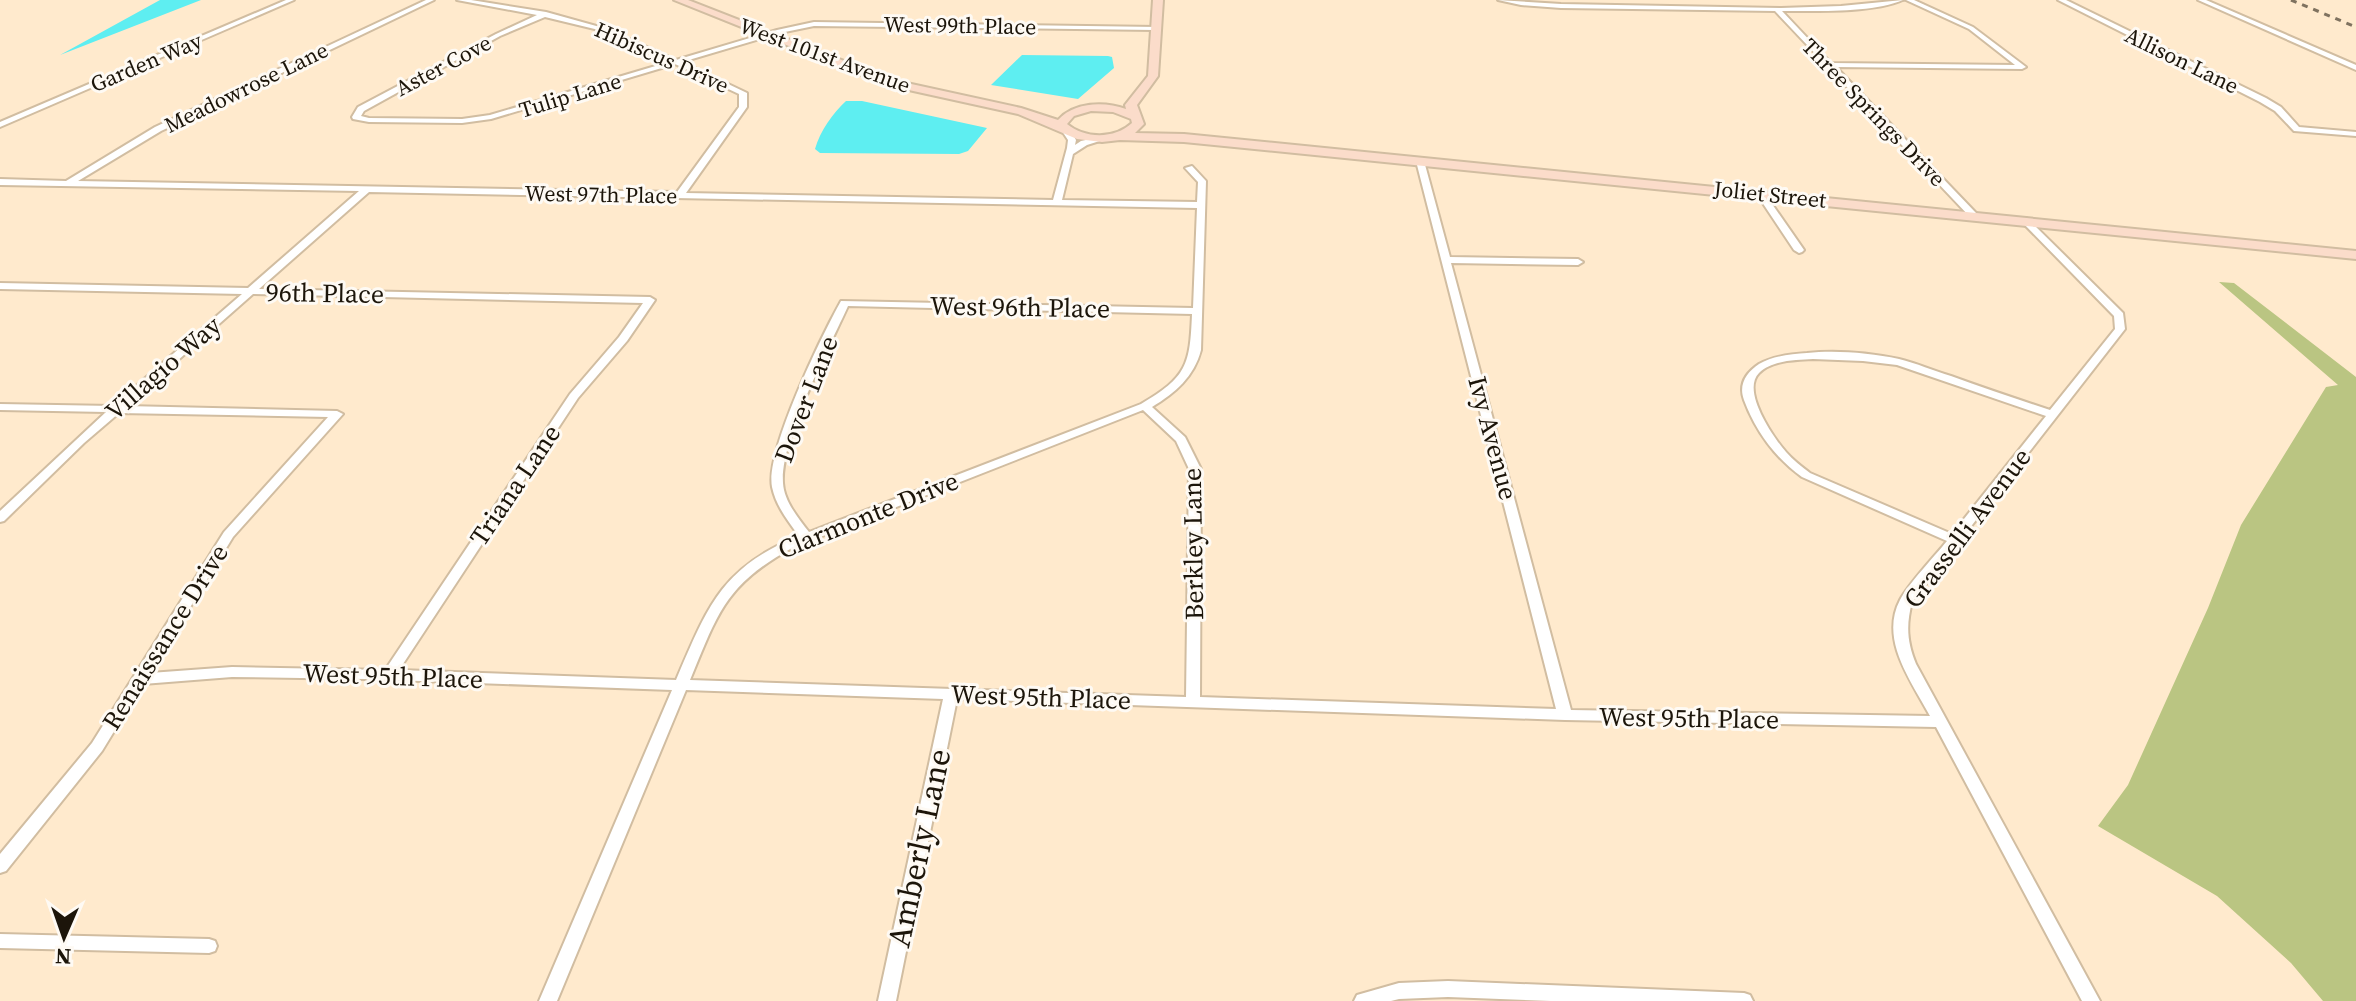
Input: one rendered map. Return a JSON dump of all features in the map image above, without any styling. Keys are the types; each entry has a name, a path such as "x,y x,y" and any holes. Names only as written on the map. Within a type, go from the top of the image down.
{"street":[{"name":"Garden Way","path":"0,125 291,0"},
{"name":"Meadowrose Lane","path":"66,185 158,129 431,0"},
{"name":"Hibiscus Drive","path":"460,0 546,14 605,30 735,88 745,100 743,107 679,196"},
{"name":"West 101st Avenue","path":"679,0 890,83 1021,111 1054,114 1096,108"},
{"path":"1070,153 1083,143 1132,131 1136,118 1130,107 1153,76 1158,0"},
{"path":"1501,0 1549,5 1775,8 1844,7 1900,0"},
{"path":"1829,65 2022,67 1971,28 1909,0"},
{"name":"Allison Lane","path":"2061,0 2263,100 2278,109 2297,129 2356,134"},
{"path":"2201,0 2356,68"},
{"name":"Three Springs Drive","path":"1775,8 1973,215"},
{"name":"Aster Cove","path":"369,120 360,119 356,113 498,35 546,14"},
{"name":"West 99th Place","path":"766,35 827,23 1155,28"},
{"name":"Tulip Lane","path":"369,120 462,121 491,117 766,35"},
{"path":"1096,108 1119,104 1139,95"},
{"name":"Joliet Street","path":"1096,108 1120,110 1136,118 1150,131 1184,138"},
{"path":"1057,202 1072,140 1064,128 1066,116 1079,110"},
{"name":"West 101st Avenue","path":"1021,111 1080,136 1111,137"},
{"name":"Joliet Street","path":"1111,137 1184,138 1760,193 2356,255"},
{"name":"Ivy Avenue","path":"1420,161 1565,715"},
{"name":"Clarmonte Drive","path":"548,1001 709,618 723,594 759,561 806,537 1145,406 1172,389 1191,365 1196,350 1202,181 1189,168"},
{"name":"West 97th Place","path":"0,182 1201,205"},
{"name":"Villagio Way","path":"0,518 115,410 365,191"},
{"path":"1760,193 1799,250"},
{"name":"Grasselli Avenue","path":"2025,221 2110,306 2121,323 2120,329 1906,601 1898,626 1904,652 1940,722 2091,1001"},
{"path":"1446,260 1578,262"},
{"name":"96th Place","path":"0,286 650,300"},
{"name":"Triana Lane","path":"389,675 574,396 623,339 650,300"},
{"name":"West 96th Place","path":"844,303 1196,311"},
{"name":"Dover Lane","path":"806,537 784,504 777,485 777,469 785,439 844,303"},
{"path":"1954,539 1791,466 1772,443 1748,397 1746,387 1750,374 1761,364 1780,358 1879,358 1899,362 2053,415"},
{"name":"Berkley Lane","path":"1145,406 1181,439 1195,469 1193,702"},
{"path":"0,407 115,410"},
{"name":"Renaissance Drive","path":"0,866 84,764 142,679 228,535 337,414 115,410"},
{"name":"West 95th Place","path":"142,679 232,672 389,675 1565,715 1940,722"},
{"name":"Amberly Lane","path":"887,1001 951,694"},
{"path":"0,941 209,946"},
{"path":"1363,1001 1399,991 1448,989 1744,1001"}],"green space":[{"path":"2219,282 2234,283 2356,377 2356,1001 2323,1001 2291,963 2217,896 2098,826 2128,785 2208,608 2241,525 2326,387 2338,385"}],"water":[{"path":"160,0 201,0 60,55"},
{"path":"1022,55 1108,56 1112,57 1114,68 1078,99 991,85"},
{"path":"846,101 862,101 987,128 968,151 959,154 820,153 815,149 820,136"}],"railway":[{"path":"2291,0 2356,27"}]}
